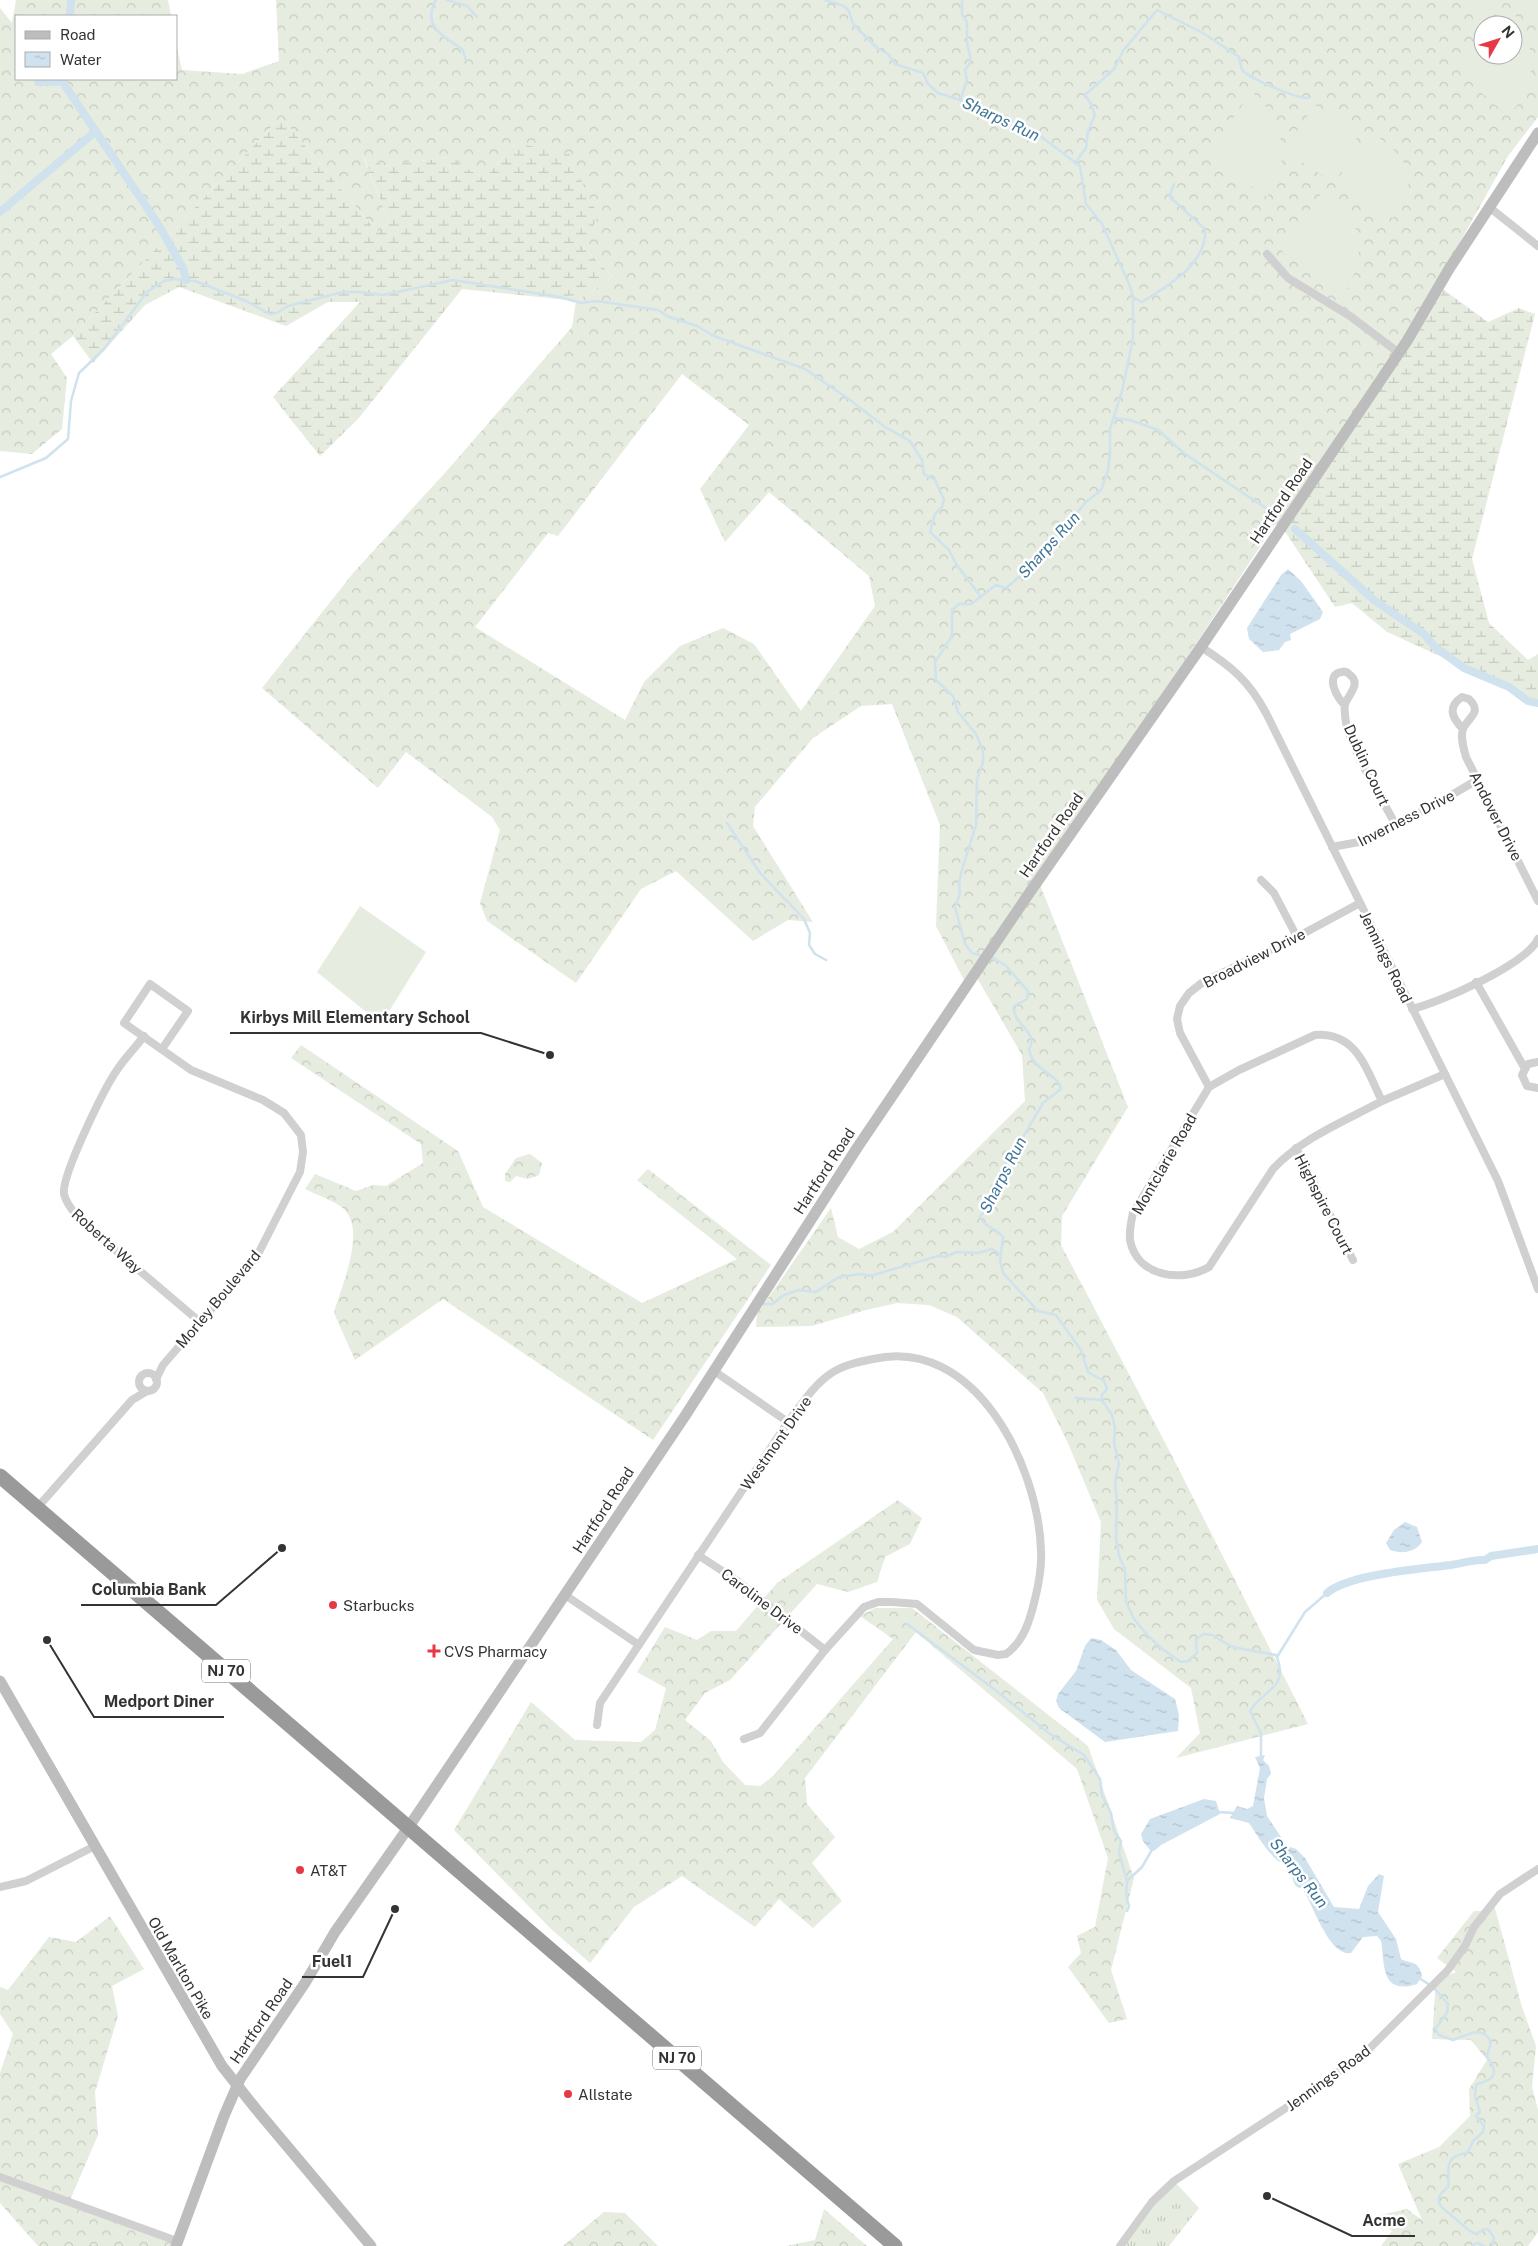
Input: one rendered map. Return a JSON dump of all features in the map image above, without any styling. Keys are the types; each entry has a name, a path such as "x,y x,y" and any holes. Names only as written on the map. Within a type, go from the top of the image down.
{"highway":[{"name":"NJ 70","path":"0,1476 895,2246"}],"street":[{"name":"Hartford Road","path":"176,2244 236,2086 304,1983 335,1932 408,1828 565,1595 714,1371 857,1148 999,938 1201,647 1399,353 1449,269 1538,133"},
{"path":"1489,207 1538,246"},
{"path":"1267,254 1288,278 1350,316 1399,353"},
{"name":"Jennings Road","path":"1201,647 1233,668 1254,692 1501,1190 1538,1289"},
{"name":"Dublin Court","path":"1345,705 1346,724 1352,739 1395,824"},
{"name":"Andover Drive","path":"1463,729 1464,749 1477,780 1538,901"},
{"name":"Inverness Drive","path":"1332,847 1353,845 1477,780"},
{"path":"1261,880 1274,893 1297,937"},
{"name":"Broadview Drive","path":"1210,1087 1180,1033 1178,1019 1180,1006 1189,993 1203,982 1297,937 1360,903"},
{"path":"1412,1009 1432,1004 1517,961 1538,940"},
{"path":"1476,982 1524,1067 1522,1075 1524,1083 1531,1088 1538,1088"},
{"name":"Morley Boulevard","path":"156,1378 163,1365 257,1256 300,1172 303,1152 301,1135 284,1113 264,1100 222,1085 191,1070 124,1023 150,984 188,1011 162,1049"},
{"name":"Montclarie Road","path":"1382,1101 1358,1053 1347,1042 1326,1035 1315,1035 1239,1070 1210,1087 1133,1214 1130,1241 1136,1254 1154,1271 1182,1276 1198,1273 1209,1267 1273,1169 1296,1148 1382,1101 1445,1074"},
{"name":"Roberta Way","path":"144,1036 117,1070 109,1084 75,1155 65,1181 64,1193 69,1206 80,1220 200,1322"},
{"path":"1524,1067 1532,1062 1538,1062"},
{"name":"Highspire Court","path":"1296,1148 1353,1260"},
{"name":"Westmont Drive","path":"597,1725 600,1703 788,1422 816,1385 831,1373 847,1364 883,1356 912,1356 942,1366 962,1378 985,1403 1002,1427 1023,1470 1038,1520 1040,1566 1031,1616 1020,1642 1006,1654 998,1655 974,1650 917,1604 878,1602 864,1607 825,1650 760,1733 744,1739"},
{"name":"Morley Boulevard","path":"148,1373 163,1365"},
{"path":"714,1371 788,1422"},
{"path":"37,1508 132,1400 139,1385 141,1375 148,1373 156,1378 156,1386 132,1400"},
{"path":"139,1385 147,1391"},
{"name":"Caroline Drive","path":"698,1555 736,1580 825,1650"},
{"path":"565,1595 639,1646"},
{"name":"Old Marlton Pike","path":"0,1681 205,2040 236,2086 371,2246"},
{"path":"0,1887 26,1881 95,1846"},
{"name":"Jennings Road","path":"1120,2246 1152,2202 1174,2181 1315,2089 1367,2051 1448,1970 1474,1927 1500,1894 1538,1869"},
{"path":"0,2177 176,2244"}],"green space":[{"path":"16,0 168,0 171,15 15,15 15,80 178,80 178,53 182,70 242,74 279,61 276,0 1538,0 1538,117 1508,156 1436,285 1444,290 1284,530 1275,524 1039,882 1128,1107 1062,1216 1061,1245 1170,1452 1308,1724 1176,1758 1200,1733 1191,1688 1114,1629 1097,1600 1101,1522 1067,1441 1043,1393 957,1317 929,1305 897,1303 812,1326 756,1327 757,1314 831,1208 838,1237 859,1249 893,1232 1025,1101 1022,1055 973,971 965,982 936,926 940,825 892,704 861,706 813,738 755,807 753,826 813,922 788,920 753,941 676,871 641,889 576,983 487,921 480,903 500,830 492,817 406,752 378,788 262,688 354,572 444,474 572,327 576,301 613,277 583,247 516,143 484,179 449,157 384,166 363,155 389,223 377,232 281,117 73,336 51,354 67,378 62,429 32,454 0,451 0,8 12,23","holes":["682,374 749,425 700,489 725,542 769,492 869,576 875,606 801,711 754,644 723,628 680,646 644,682 625,720 475,627 548,533 558,536"]},
{"path":"1479,0 1497,0 1503,9 1494,15 1476,15 1470,6"},
{"path":"1513,0 1538,0 1538,26"},
{"path":"1523,28 1531,54 1529,80 1518,104 1508,116 1478,90 1459,69 1460,55 1473,44 1473,65 1523,65"},
{"path":"1252,92 1272,115 1278,128 1281,142 1280,170 1275,184 1267,197 1211,157 1210,150"},
{"path":"1315,105 1358,130 1355,145 1332,182 1287,152 1286,147"},
{"path":"281,117 377,232 389,223 363,154 384,166 449,157 484,179 516,143 569,154 598,216 583,247 613,277 576,301 462,289 358,419 320,456 273,397 360,302 328,302 286,326 179,287 145,305 93,363 73,336"},
{"path":"1372,133 1395,151 1403,161 1407,171 1409,181 1407,192 1393,218 1362,204 1336,187 1335,183"},
{"path":"1325,194 1335,197 1344,207 1352,221 1359,242 1359,253 1354,274 1343,295 1283,253 1282,249 1320,195"},
{"path":"1444,290 1488,322 1519,308 1535,314 1472,559 1489,623 1528,660 1538,654 1538,703 1534,699 1387,632 1352,603 1335,607 1284,530"},
{"path":"360,906 426,952 381,1024 317,972"},
{"path":"301,1045 458,1151 483,1207 642,1303 737,1259 637,1180 648,1169 771,1265 653,1440 443,1299 355,1360 334,1313 353,1246 351,1220 342,1207 305,1189 315,1174 356,1191 373,1185 386,1186 423,1163 421,1144 291,1058"},
{"path":"530,1154 542,1163 539,1175 528,1179 516,1176 510,1182 505,1181 505,1174 516,1158"},
{"path":"898,1500 922,1518 910,1544 885,1557 877,1582 848,1592 817,1584 730,1680 705,1693 685,1720 711,1741 723,1762 745,1785 760,1786 772,1777 893,1639 860,1616 875,1608 912,1608 1088,1746 1134,1878 1111,1970 1127,2019 1109,2023 1068,1967 1081,1953 1077,1936 1095,1927 1108,1858 1077,1769 916,1632 805,1778 807,1804 835,1837 812,1863 842,1901 813,1928 779,1899 755,1927 682,1876 634,1907 590,1963 551,1929 454,1830 531,1702 575,1740 641,1742 655,1730 666,1688 637,1672 665,1627 697,1640 711,1631 736,1631 777,1583"},
{"path":"1493,1901 1522,2007 1536,2046 1532,2087 1538,2110 1538,2232 1528,2246 1381,2246 1392,2231 1375,2216 1407,2209 1422,2220 1398,2164 1439,2147 1470,2116 1469,2089 1487,2060 1471,2040 1432,2039 1436,1980 1456,1972 1437,1958 1474,1911 1485,1911"},
{"path":"110,1916 144,1969 112,1986 118,2016 95,2092 98,2135 70,2200 174,2244 173,2246 38,2246 0,2203 0,2073 13,2034 0,2014 0,1987 8,1990 49,1937 76,1942"},
{"path":"1174,2181 1199,2208 1169,2246 1120,2246"},
{"path":"824,2209 867,2246 786,2246 815,2240"},
{"path":"604,2212 625,2213 658,2246 563,2246"}],"water":[{"path":"1288,569 1301,581 1323,612 1320,619 1290,634 1291,640 1285,642 1279,650 1263,652 1249,639 1247,628 1281,575"},
{"path":"1405,1522 1417,1527 1422,1542 1419,1546 1408,1552 1390,1550 1386,1543 1394,1530"},
{"path":"1091,1638 1101,1640 1116,1650 1131,1670 1175,1699 1179,1715 1178,1731 1105,1742 1059,1708 1056,1701 1058,1694 1076,1671 1085,1646"},
{"path":"1265,1755 1263,1760 1269,1766 1271,1774 1267,1779 1264,1798 1267,1816 1287,1846 1296,1849 1305,1858 1334,1907 1359,1909 1368,1886 1379,1874 1384,1876 1378,1912 1396,1939 1401,1959 1414,1963 1419,1967 1422,1976 1417,1984 1396,1985 1390,1981 1384,1967 1381,1941 1377,1936 1363,1937 1351,1953 1343,1952 1336,1947 1322,1928 1303,1890 1295,1884 1289,1868 1272,1855 1249,1823 1230,1818 1237,1806 1247,1809 1253,1806 1260,1768 1255,1757"},
{"path":"1204,1799 1216,1801 1220,1814 1161,1845 1154,1851 1150,1850 1143,1841 1141,1834 1150,1819"}],"waterway":[{"path":"70,15 71,0"},
{"path":"436,0 432,9 431,17 433,24 442,35 462,49 466,60"},
{"path":"447,0 467,6 477,17"},
{"name":"Sharps Run","path":"825,0 844,6 849,11 853,24 877,48 888,54 895,64 923,73 928,84 938,93 960,100 975,111 998,118 1005,118 1035,132 1080,166 1086,204 1102,224 1130,286 1133,297 1133,339 1122,391 1110,429 1108,471 1101,490 1086,502 1060,533 1050,540 1036,563 1006,588 996,585 971,604 959,604 952,610 952,636 935,662 936,680 953,696 958,712 976,734 983,751 983,762 977,779 976,825 961,873 960,894 955,907 965,944 972,953 983,956"},
{"path":"960,100 967,81 965,70 970,63 967,43 967,22 962,14 962,0"},
{"path":"1075,163 1086,148 1088,131 1095,115 1085,95 1114,69 1123,51 1157,10 1203,33 1239,57 1242,70 1247,74 1284,92 1308,98"},
{"path":"64,80 64,84 158,224 183,268 186,280"},
{"path":"38,82 64,82"},
{"path":"0,212 96,131"},
{"path":"1133,297 1142,302 1174,281 1193,263 1200,253 1204,242 1205,229 1171,198 1170,195 1174,184"},
{"path":"0,477 46,458 68,439 71,401 79,373 104,349 147,292 164,281 173,279 195,281 246,301 270,314 277,313 288,306 343,292 383,295 453,280 560,297 581,303 597,301 658,310 669,317 697,326 714,336 805,369 885,427 910,441 922,460 924,474 935,480 944,500 942,507 935,514 930,532 949,550 956,564 981,597"},
{"path":"1114,418 1130,420 1158,430 1185,454 1276,515"},
{"path":"1295,529 1375,601 1424,634 1435,647 1464,668 1509,687 1528,701 1538,703"},
{"path":"727,823 760,873 804,919 810,933 809,945 815,954 826,960"},
{"name":"Sharps Run","path":"991,957 1005,965 1028,991 1027,999 1014,1006 1014,1012 1031,1038 1029,1049 1031,1056 1040,1067 1056,1080 1061,1089 1043,1103 1020,1142 1011,1152 1002,1171 1000,1186 980,1217 985,1224 1003,1237 1000,1261 1003,1273 1038,1311 1056,1315 1081,1350 1088,1372 1104,1381 1107,1389 1102,1395 1102,1400"},
{"path":"764,1304 773,1304 782,1296 798,1290 816,1292 839,1277 861,1274 870,1276 938,1256 945,1257 957,1252 978,1253 992,1249 1000,1254"},
{"path":"1075,1398 1102,1400"},
{"name":"Sharps Run","path":"1102,1400 1112,1415 1115,1428 1114,1443 1119,1464 1115,1481 1117,1501 1116,1539 1119,1556 1125,1569 1126,1602 1134,1619 1148,1636 1181,1662 1188,1661 1197,1653 1196,1639 1204,1634 1212,1635 1232,1647 1276,1655 1280,1675 1278,1682 1250,1711 1261,1733 1261,1758"},
{"path":"1327,1593 1351,1581 1386,1573 1485,1560 1491,1556 1538,1549"},
{"path":"1277,1657 1305,1612 1327,1593"},
{"path":"907,1624 994,1689 1050,1734 1084,1755 1100,1779 1102,1795 1111,1813 1114,1831 1121,1841 1119,1853 1127,1881 1126,1895 1129,1906 1127,1911"},
{"path":"1217,1812 1234,1813"},
{"path":"1127,1881 1142,1867 1153,1848"},
{"name":"Sharps Run","path":"1419,1978 1433,1987 1448,2004 1447,2013 1435,2029 1439,2035 1453,2040 1478,2032 1487,2037 1491,2042 1487,2056 1494,2075 1476,2085 1475,2096 1480,2112 1476,2116 1484,2126 1483,2132 1473,2141 1468,2152 1456,2156 1450,2162 1448,2187 1442,2192 1439,2201 1443,2209 1470,2231 1476,2234 1484,2229 1489,2230 1494,2238 1492,2246"},
{"name":"Sharps Run","path":"1472,2246 1477,2243 1484,2246"}],"place":[{"name":"Kirbys Mill Elementary School","path":"550,1055"},
{"name":"Columbia Bank","path":"282,1548"},
{"name":"Starbucks","path":"333,1605"},
{"name":"Medport Diner","path":"47,1640"},
{"name":"CVS Pharmacy","path":"434,1651"},
{"name":"AT&T","path":"300,1870"},
{"name":"Fuel1","path":"395,1909"},
{"name":"Allstate","path":"568,2094"},
{"name":"Acme","path":"1267,2196"}]}
